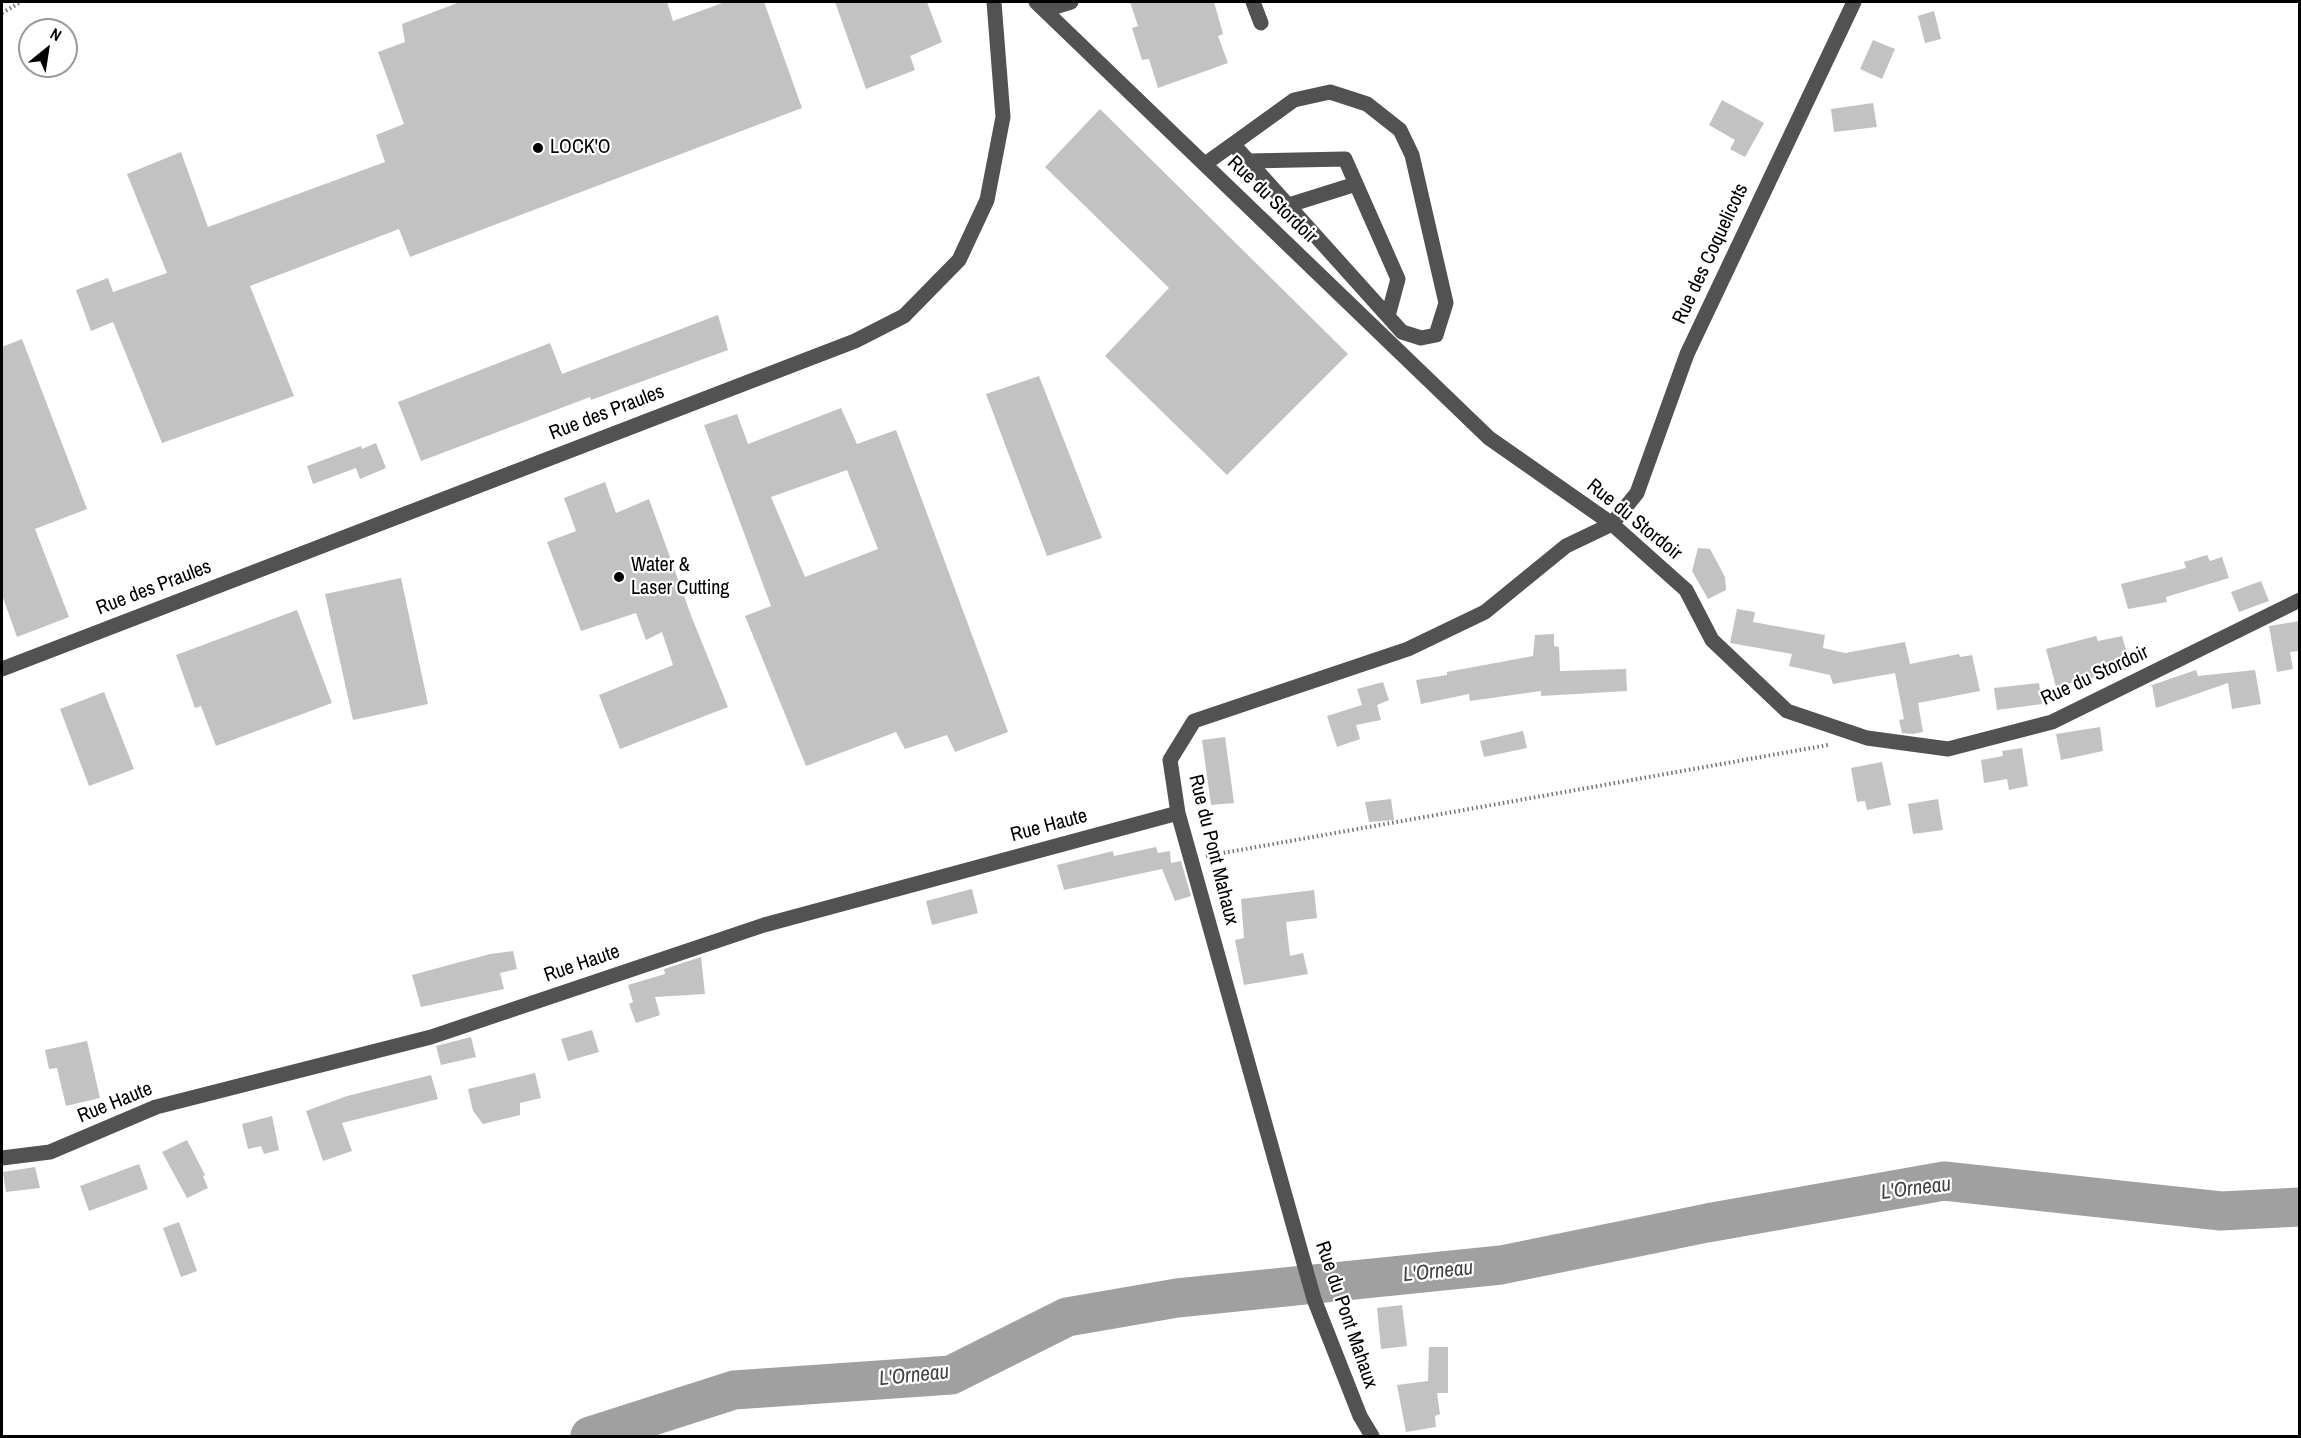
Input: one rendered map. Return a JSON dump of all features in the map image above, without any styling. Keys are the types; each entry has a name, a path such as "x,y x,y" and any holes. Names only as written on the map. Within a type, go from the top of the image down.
{"street":[{"name":"Rue des Praules","path":"2,669 845,345 904,316 959,260 987,200 1003,117 994,2"},
{"path":"1041,6 1071,2"},
{"path":"1254,2 1261,23"},
{"name":"Rue des Coquelicots","path":"1612,524 1637,493 1687,354 1854,2"},
{"name":"Rue du Stordoir","path":"1041,6 1489,438 1612,524 1686,590 1712,640 1787,711 1867,738 1948,749 2052,722 2300,600"},
{"path":"1205,164 1294,100 1330,92 1367,104 1400,130 1412,155 1446,303 1436,335 1421,338 1402,332 1233,144"},
{"path":"1249,161 1345,159 1398,279 1388,316"},
{"path":"1288,205 1356,184"},
{"name":"Rue du Pont Mahaux","path":"1372,1437 1359,1416 1314,1299 1178,813 1170,760 1194,721 1408,649 1485,612 1566,546 1612,524"},
{"name":"Rue Haute","path":"2,1158 50,1152 156,1107 431,1037 764,925 1178,813"}],"path":[{"path":"2,13 21,2"},
{"path":"1191,859 1832,744"}],"building":[{"path":"460,2 667,2 673,21 725,2 764,2 802,108 410,257 399,229 250,286 294,396 162,443 113,322 91,331 76,290 108,278 113,292 167,273 127,174 181,152 208,227 385,162 376,135 404,124 378,52 405,42 402,24"},
{"path":"835,2 927,2 942,42 910,56 915,70 866,89"},
{"path":"1130,2 1214,2 1223,34 1218,36 1228,63 1158,88 1149,59 1142,60 1132,28 1138,26"},
{"path":"1934,11 1941,39 1925,43 1918,16"},
{"path":"1873,40 1895,49 1882,79 1860,69"},
{"path":"1722,100 1764,123 1745,157 1730,149 1735,140 1709,125"},
{"path":"1873,103 1877,127 1834,132 1831,109"},
{"path":"1100,109 1348,354 1227,475 1105,356 1169,288 1045,167"},
{"path":"718,315 728,350 591,400 590,397 421,461 398,402 550,343 562,374"},
{"path":"22,339 87,509 35,529 69,617 17,637 2,595 2,347"},
{"path":"1039,376 1102,538 1047,556 986,394"},
{"path":"841,408 857,444 896,430 1008,732 955,752 947,735 905,749 896,732 806,766 745,616 771,606 704,425 737,414 748,444","holes":["847,470 878,549 805,577 771,497"]},
{"path":"376,443 386,468 360,479 356,468 313,484 307,466 361,446 362,449"},
{"path":"605,482 616,513 649,499 692,618 728,707 620,749 599,695 673,665 662,632 646,640 636,613 581,631 547,542 576,531 564,498"},
{"path":"1698,548 1710,549 1725,577 1726,590 1708,599 1692,571"},
{"path":"2207,555 2210,561 2222,557 2229,578 2166,597 2167,602 2128,609 2121,584 2186,568 2184,562"},
{"path":"401,578 428,704 353,720 325,594"},
{"path":"2261,581 2269,601 2239,612 2231,592"},
{"path":"1737,609 1755,612 1753,622 1825,635 1823,648 1845,653 1905,642 1910,664 1959,654 1960,657 1972,655 1980,691 1918,703 1923,732 1902,733 1899,720 1904,719 1895,673 1833,684 1830,675 1789,666 1792,654 1730,643"},
{"path":"297,610 332,703 216,746 201,706 195,708 176,655"},
{"path":"2300,621 2300,651 2290,652 2293,669 2277,672 2269,626"},
{"path":"1554,634 1554,646 1559,647 1560,671 1626,669 1627,691 1541,696 1541,691 1470,701 1469,694 1421,704 1416,680 1533,656 1535,635"},
{"path":"2096,636 2098,641 2122,636 2131,668 2056,687 2046,649"},
{"path":"2196,670 2198,676 2255,670 2261,704 2232,709 2228,683 2156,708 2152,685"},
{"path":"1383,682 1389,700 1377,705 1381,720 1356,725 1360,739 1337,747 1327,716 1362,705 1357,689"},
{"path":"2039,683 2042,704 1997,710 1994,688"},
{"path":"104,692 134,769 89,786 60,709"},
{"path":"2100,727 2103,751 2061,760 2056,734"},
{"path":"1523,731 1527,748 1484,757 1480,741"},
{"path":"1225,737 1234,803 1211,805 1202,740"},
{"path":"2022,748 2028,786 2009,790 2007,779 1984,783 1981,760 2003,756 2002,751"},
{"path":"1882,762 1891,805 1867,810 1865,801 1857,802 1851,768"},
{"path":"1391,799 1394,820 1369,822 1365,802"},
{"path":"1938,799 1943,830 1913,834 1908,804"},
{"path":"1156,847 1158,853 1170,851 1171,863 1181,861 1191,896 1175,901 1162,869 1064,890 1057,865 1113,851 1114,856"},
{"path":"972,889 978,913 932,925 926,901"},
{"path":"1314,890 1317,918 1286,922 1290,956 1303,953 1308,974 1244,985 1235,940 1244,938 1241,899"},
{"path":"513,951 517,969 500,973 504,989 421,1007 412,975 490,954"},
{"path":"701,957 705,994 655,997 660,1015 636,1023 629,1004 633,1002 628,985 665,974 664,969"},
{"path":"592,1030 599,1052 568,1061 561,1039"},
{"path":"471,1037 476,1057 441,1065 436,1046"},
{"path":"87,1041 100,1098 66,1106 57,1068 49,1069 45,1050"},
{"path":"535,1073 541,1098 520,1103 520,1115 483,1124 473,1111 468,1089"},
{"path":"431,1075 438,1099 342,1123 352,1151 323,1161 306,1111 347,1096"},
{"path":"272,1116 279,1150 264,1154 261,1146 248,1149 242,1124"},
{"path":"187,1140 205,1175 203,1176 208,1188 187,1198 162,1152"},
{"path":"139,1164 148,1189 89,1211 80,1186"},
{"path":"35,1167 40,1188 6,1192 3,1172"},
{"path":"179,1222 197,1271 181,1277 163,1228"},
{"path":"1402,1305 1407,1346 1381,1349 1377,1308"},
{"path":"1429,1347 1448,1347 1448,1393 1437,1393 1440,1414 1435,1416 1436,1427 1406,1432 1397,1385 1428,1381"}],"waterway":[{"name":"L'Orneau","path":"590,1436 734,1390 951,1375 1067,1317 1177,1298 1501,1265 1707,1223 1944,1181 2221,1211 2300,1207"}],"place":[{"name":"LOCK'O","path":"538,148"},
{"name":"Water & Laser Cutting","path":"619,577"}]}
